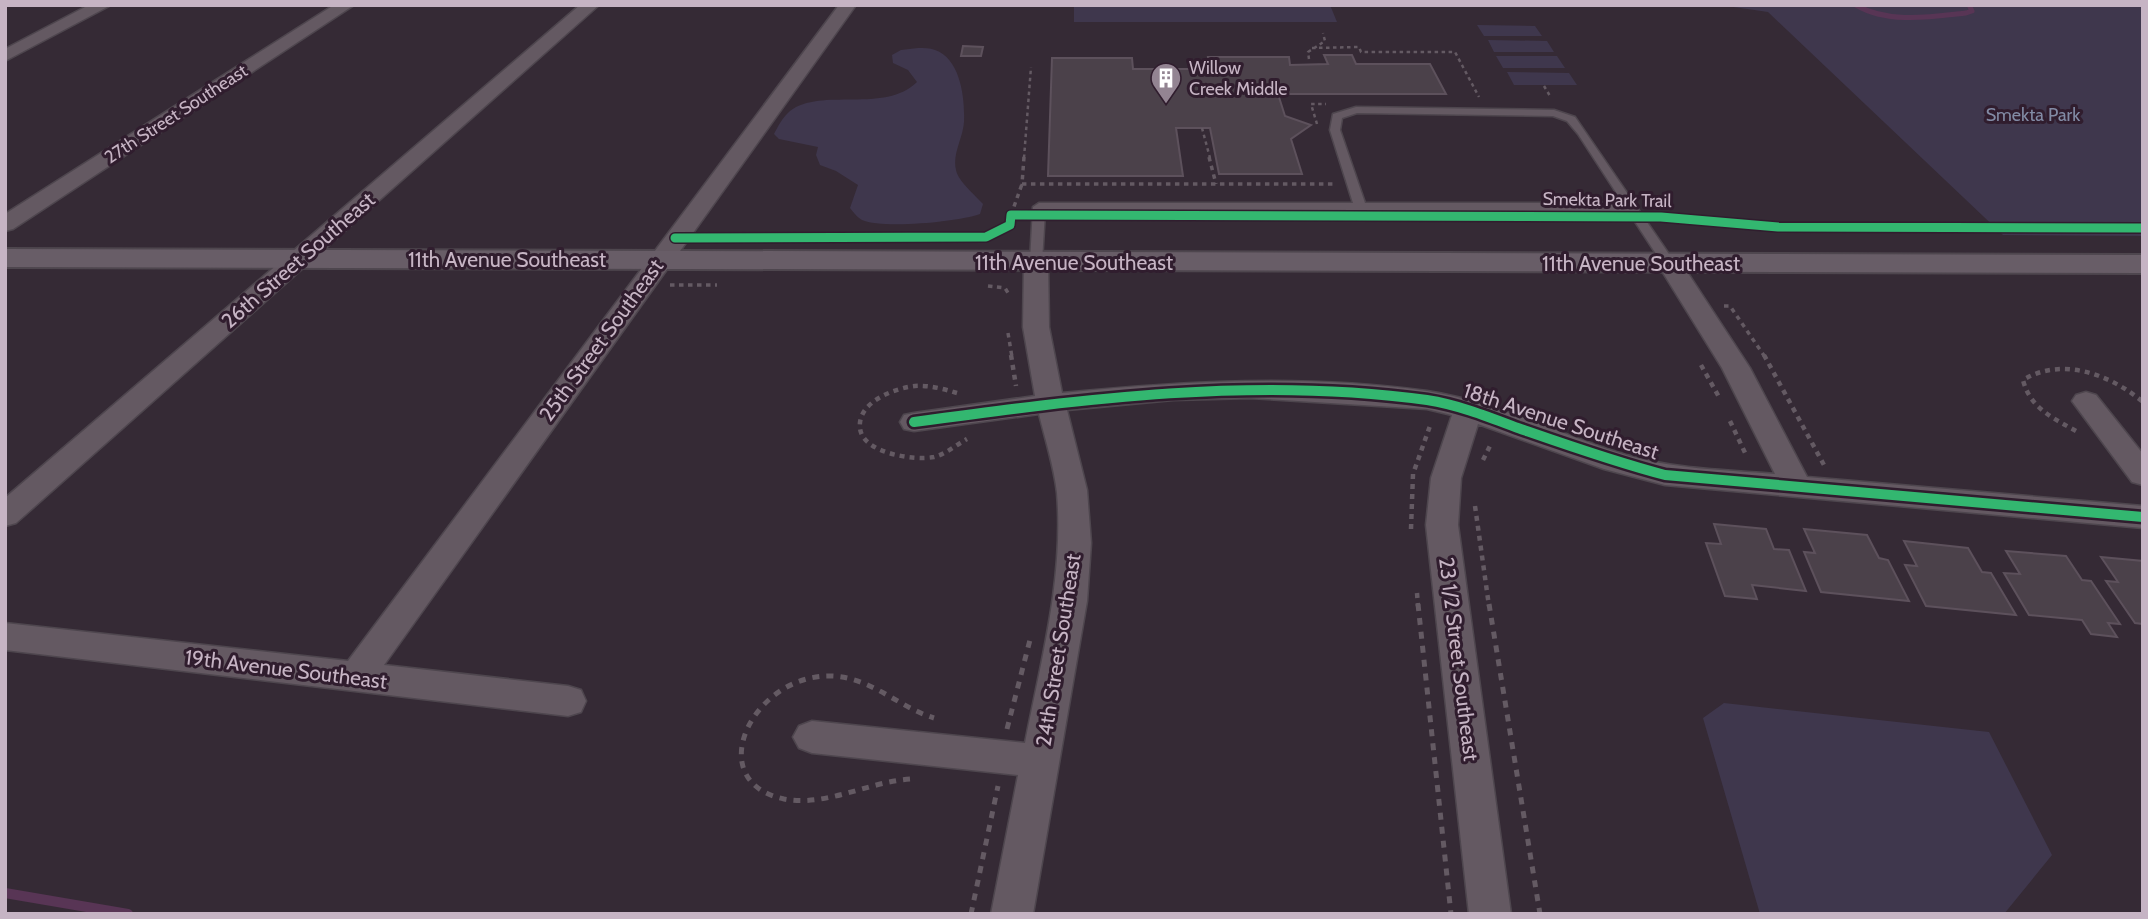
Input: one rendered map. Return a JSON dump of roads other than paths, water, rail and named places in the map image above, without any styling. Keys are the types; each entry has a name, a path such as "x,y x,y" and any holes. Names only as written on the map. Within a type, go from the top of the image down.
{"main road":[{"name":"11th Avenue Southeast","path":"5,258 2143,264"}],"street":[{"path":"5,56 103,5"},
{"name":"27th Street Southeast","path":"5,224 346,5"},
{"name":"26th Street Southeast","path":"5,515 591,5"},
{"name":"25th Street Southeast","path":"356,677 848,5"},
{"name":"24th Street Southeast","path":"1012,914 1070,601 1075,542 1073,490 1041,362 1037,327 1036,262"},
{"path":"1669,263 1736,368 1796,486"},
{"name":"18th Avenue Southeast","path":"914,422 1052,403 1173,391 1250,389 1416,399 1469,409 1637,469 1665,475 2143,517"},
{"path":"2085,401 2143,475"},
{"name":"23 1/2 Street Southeast","path":"1469,409 1447,463 1442,495 1442,524 1490,914"},
{"name":"19th Avenue Southeast","path":"5,636 568,701"},
{"path":"811,737 1040,761"}],"lane":[{"path":"1361,208 1335,130 1337,116 1356,110 1542,111 1571,119 1583,132 1669,263"},
{"path":"1036,262 1039,207 1631,207"}],"waterway":[{"path":"1856,5 1882,15 1910,18 1966,13 1972,11 1969,5"},
{"path":"5,893 128,914"}],"place":[{"name":"Willow Creek Middle","path":"1166,105"}],"park label":[{"name":"Smekta Park","path":"2033,115"}]}
